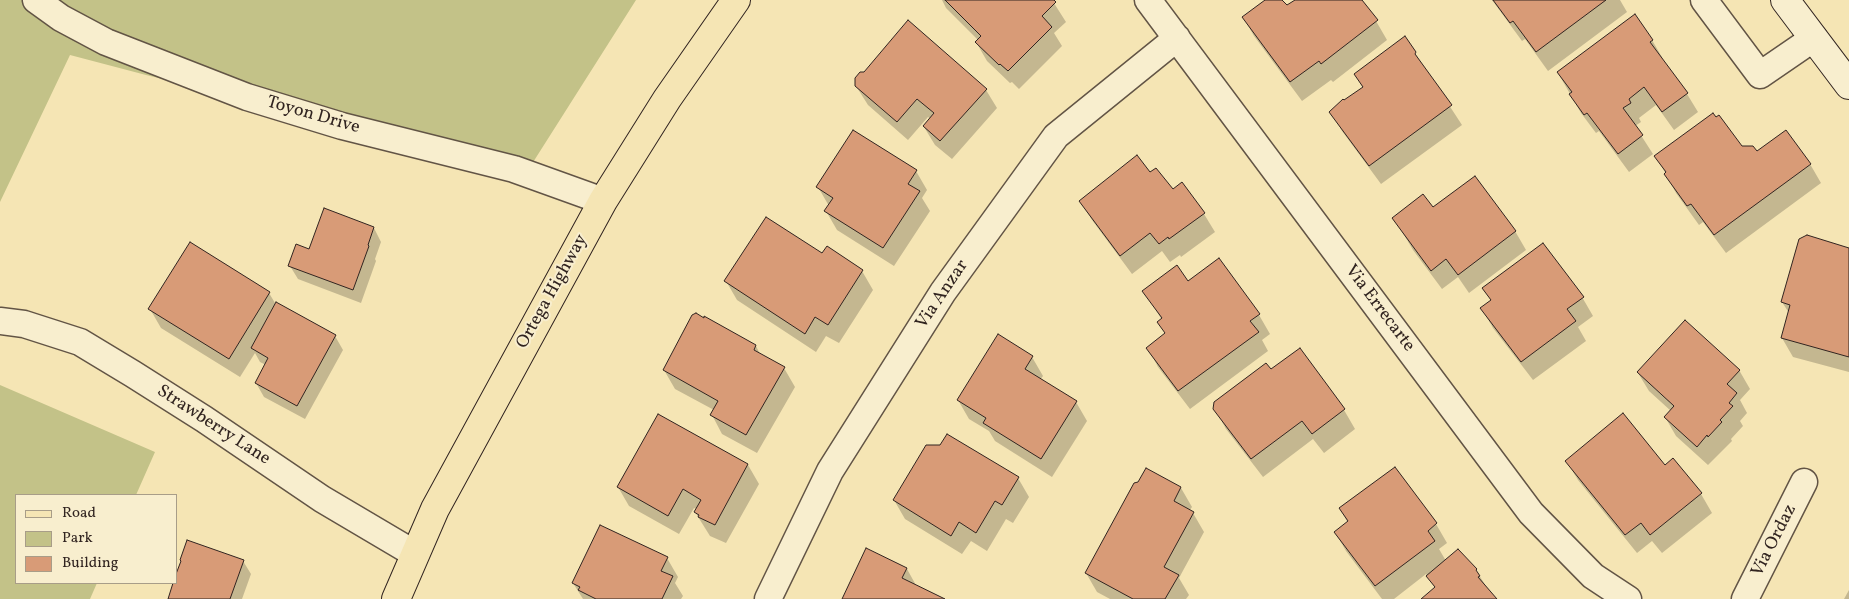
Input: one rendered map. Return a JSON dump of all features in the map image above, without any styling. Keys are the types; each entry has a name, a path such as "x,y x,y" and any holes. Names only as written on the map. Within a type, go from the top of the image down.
{"main road":[{"name":"Ortega Highway","path":"396,599 435,509 603,201 667,99 736,0"}],"street":[{"name":"Toyon Drive","path":"36,0 61,18 106,42 247,97 342,126 514,169 603,201"},
{"name":"Via Errecarte","path":"1148,0 1531,513 1593,576 1628,599"},
{"path":"1704,0 1760,75 1814,38"},
{"path":"1785,0 1849,85"},
{"name":"Via Anzar","path":"768,599 830,471 942,292 1056,136 1177,38"},
{"name":"Strawberry Lane","path":"0,321 24,324 80,342 196,414 322,499 415,554"},
{"name":"Via Ordaz","path":"1745,599 1804,482"}],"green space":[{"path":"0,0 636,0 530,167 70,55 0,202"},
{"path":"0,385 155,452 136,494 15,494 15,584 97,584 90,599 0,599"}],"building":[{"path":"945,0 1054,0 1056,2 1042,16 1052,27 1008,71 975,42 981,36"},
{"path":"1265,0 1282,0 1287,5 1295,0 1362,0 1378,20 1321,64 1319,61 1290,82 1242,17"},
{"path":"1493,0 1606,0 1536,52 1513,21 1510,23"},
{"path":"1635,14 1653,40 1650,42 1688,93 1662,112 1644,87 1629,99 1631,103 1623,108 1643,135 1618,154 1587,113 1584,115 1569,94 1572,92 1557,72"},
{"path":"908,20 987,89 940,141 923,126 934,113 917,99 897,122 855,86 855,78 860,72 864,72"},
{"path":"1405,36 1416,52 1415,54 1452,105 1369,166 1329,112 1343,99 1363,87 1354,74"},
{"path":"1713,113 1716,117 1719,115 1742,146 1753,146 1757,151 1786,130 1811,164 1714,235 1691,204 1687,206 1664,174 1666,172 1654,156"},
{"path":"853,130 917,170 908,184 920,191 883,248 824,211 833,198 816,187"},
{"path":"1137,155 1150,172 1156,168 1173,189 1182,182 1205,213 1159,244 1150,233 1120,256 1079,201"},
{"path":"1475,176 1516,231 1458,275 1446,259 1431,271 1392,218 1423,194 1433,207"},
{"path":"324,208 374,227 353,290 288,266 296,244 309,249"},
{"path":"766,217 822,253 827,246 863,270 828,325 815,317 805,334 724,281"},
{"path":"1807,235 1849,248 1849,357 1781,338 1790,305 1781,302 1799,239"},
{"path":"190,242 270,292 229,359 148,309"},
{"path":"1543,243 1584,297 1567,309 1576,321 1521,362 1480,308 1491,300 1482,288"},
{"path":"1219,258 1260,314 1250,321 1259,332 1178,391 1146,348 1165,333 1157,322 1162,318 1142,291 1177,265 1188,281"},
{"path":"276,302 336,335 297,406 255,383 268,358 251,348"},
{"path":"696,313 756,345 754,350 785,367 746,435 710,415 718,401 663,370 692,315"},
{"path":"1685,320 1740,370 1727,384 1737,393 1729,403 1733,406 1720,420 1722,422 1697,447 1664,417 1674,406 1637,372"},
{"path":"998,334 1033,356 1025,369 1077,401 1041,459 983,423 986,418 957,400"},
{"path":"1300,348 1345,409 1312,434 1302,421 1251,459 1213,409 1214,402 1266,363 1271,369"},
{"path":"1623,413 1665,465 1673,458 1702,493 1650,535 1641,523 1625,535 1565,461"},
{"path":"658,414 748,464 715,525 698,517 699,515 694,512 701,500 683,489 668,516 617,487"},
{"path":"947,434 1019,477 1002,505 995,501 976,533 959,522 951,536 893,500 926,445 940,445"},
{"path":"1395,467 1437,523 1428,531 1435,541 1375,586 1334,532 1348,521 1339,508"},
{"path":"1146,468 1181,487 1174,501 1194,512 1164,567 1179,575 1165,599 1133,599 1085,573 1134,483 1138,482"},
{"path":"600,525 668,557 661,571 673,576 662,599 596,599 578,590 580,587 572,583"},
{"path":"187,540 244,560 230,599 168,599 173,584 178,584 180,560"},
{"path":"866,548 907,568 902,578 945,599 842,599"},
{"path":"1458,549 1477,569 1480,576 1478,577 1497,599 1421,599 1435,587 1426,576"}]}
